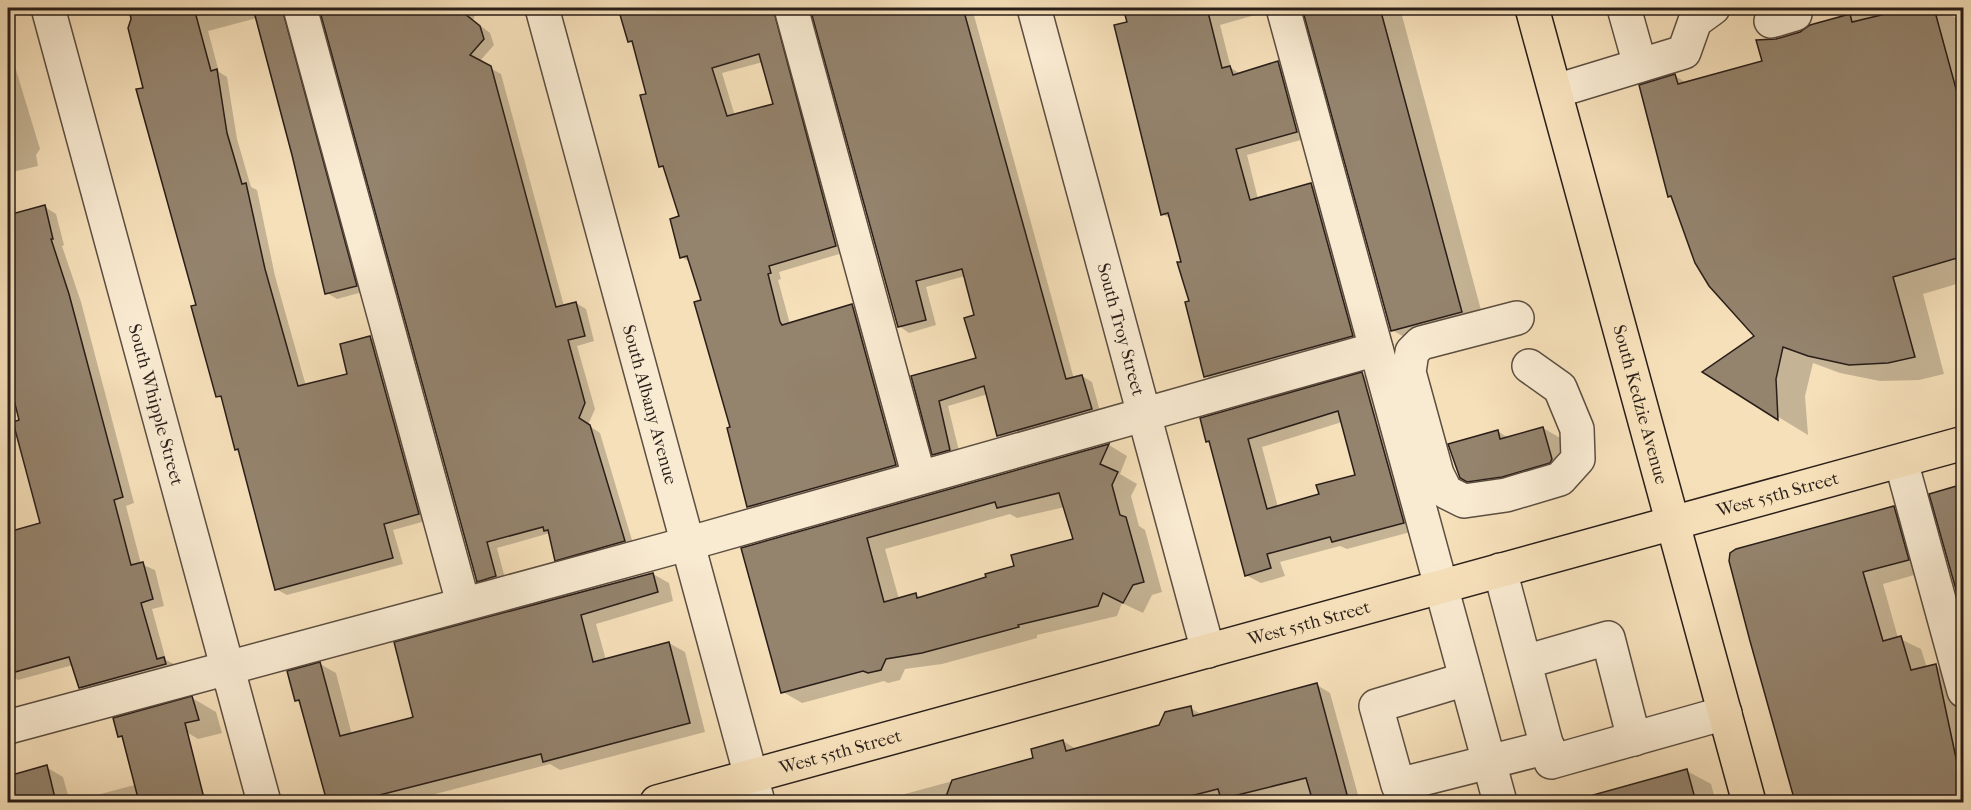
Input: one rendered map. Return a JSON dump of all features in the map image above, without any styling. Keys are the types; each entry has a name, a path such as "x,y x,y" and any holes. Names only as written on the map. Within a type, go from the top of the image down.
{"main road":[{"name":"South Kedzie Avenue","path":"1532,8 1749,802"},
{"name":"West 55th Street","path":"657,802 754,789 1208,651 1964,443"}],"street":[{"name":"South Whipple Street","path":"48,8 264,802"},
{"path":"300,8 463,603"},
{"name":"South Albany Avenue","path":"542,8 754,789"},
{"path":"791,8 919,477"},
{"name":"South Troy Street","path":"1034,8 1208,651"},
{"path":"1283,8 1500,802"},
{"path":"1624,8 1640,65"},
{"path":"1556,91 1684,52 1695,21 1713,8"},
{"path":"1517,318 1421,343 1412,352 1409,372 1437,474 1446,492 1464,501 1506,495 1560,479 1578,459 1576,429 1560,388 1529,366"},
{"path":"8,727 226,666 688,544 1144,413 1376,350"},
{"path":"1901,461 1963,686"},
{"path":"1500,570 1551,762 1725,714"},
{"path":"1525,662 1608,638 1635,739"},
{"path":"1466,679 1376,706 1398,785 1548,747"}],"building":[{"path":"129,8 194,8 211,71 217,69 227,133 242,184 246,183 265,269 298,386 347,374 340,344 370,336 419,514 384,524 393,558 275,590 238,449 235,450 221,396 216,397 191,306 196,305 136,89 143,88 128,28 131,19"},
{"path":"253,8 282,8 357,286 325,294 292,155"},
{"path":"319,8 463,8 464,13 480,26 484,39 470,55 491,66 556,307 576,302 585,336 568,340 585,403 579,418 590,425 625,541 555,561 548,530 544,531 543,527 487,542 496,576 477,582"},
{"path":"618,8 773,8 836,246 769,266 771,273 768,274 780,322 782,325 852,304 896,465 747,507 727,428 730,427 694,302 701,300 687,256 680,258 670,219 679,216 663,166 659,167 640,95 646,94 632,41 628,42","holes":["759,54 773,104 727,116 712,68"]},
{"path":"810,8 963,8 1066,379 1082,375 1092,409 997,436 984,386 939,401 950,450 932,455 911,376 976,358 964,318 974,315 962,269 916,281 926,320 898,327"},
{"path":"1123,8 1207,8 1222,68 1230,66 1233,75 1278,61 1297,132 1236,149 1250,200 1311,183 1353,336 1204,377 1185,302 1189,301 1177,262 1181,262 1168,213 1161,215 1114,25 1127,22"},
{"path":"1302,8 1380,8 1462,312 1391,331"},
{"path":"1910,8 1934,8 1964,118 1964,147 1957,149 1964,173 1964,256 1893,277 1915,357 1888,363 1849,365 1808,356 1783,347 1776,379 1778,420 1702,372 1754,336 1709,286 1695,263 1671,196 1668,197 1639,85 1675,74 1678,84 1762,61 1756,40 1776,39 1800,32 1810,25 1850,14 1852,22"},
{"path":"45,205 53,239 51,239 69,294 123,497 114,500 131,565 143,562 153,599 141,603 157,659 164,657 166,664 79,688 69,657 8,674 8,532 40,523 13,422 19,420 8,376 8,215"},
{"path":"1362,372 1404,523 1332,542 1330,537 1267,554 1271,568 1245,576 1209,441 1206,442 1200,418","holes":["1338,411 1355,475 1316,485 1319,494 1267,509 1248,439"]},
{"path":"1543,427 1552,459 1550,463 1502,477 1467,482 1460,478 1448,444 1498,430 1500,439"},
{"path":"1109,444 1100,464 1118,472 1112,485 1120,515 1126,517 1144,582 1133,585 1123,603 1103,593 1098,606 1018,625 1019,627 922,653 886,659 881,670 868,673 863,671 781,693 741,548","holes":["1059,493 1073,539 1011,555 1014,566 985,574 986,577 917,598 916,593 884,602 867,538 995,502 997,508"]},
{"path":"1960,485 1964,501 1964,618 1929,494"},
{"path":"1894,506 1909,560 1863,572 1883,641 1901,636 1911,670 1936,664 1959,772 1964,772 1964,802 1795,802 1729,561 1730,553 1736,549"},
{"path":"653,573 658,592 581,615 593,662 669,642 690,723 543,762 541,754 352,802 327,802 299,700 295,701 287,671 320,662 340,736 410,718 413,717 394,642"},
{"path":"1317,683 1349,802 1313,802 1306,778 1221,799 1218,789 1167,802 944,802 952,780 1033,758 1031,749 1063,740 1066,751 1159,725 1165,712 1191,706 1193,716"},
{"path":"192,696 199,720 185,723 205,802 139,802 122,736 118,737 113,718"},
{"path":"47,765 56,802 8,802 8,776"},
{"path":"1687,769 1696,802 1594,802 1593,795"}]}
